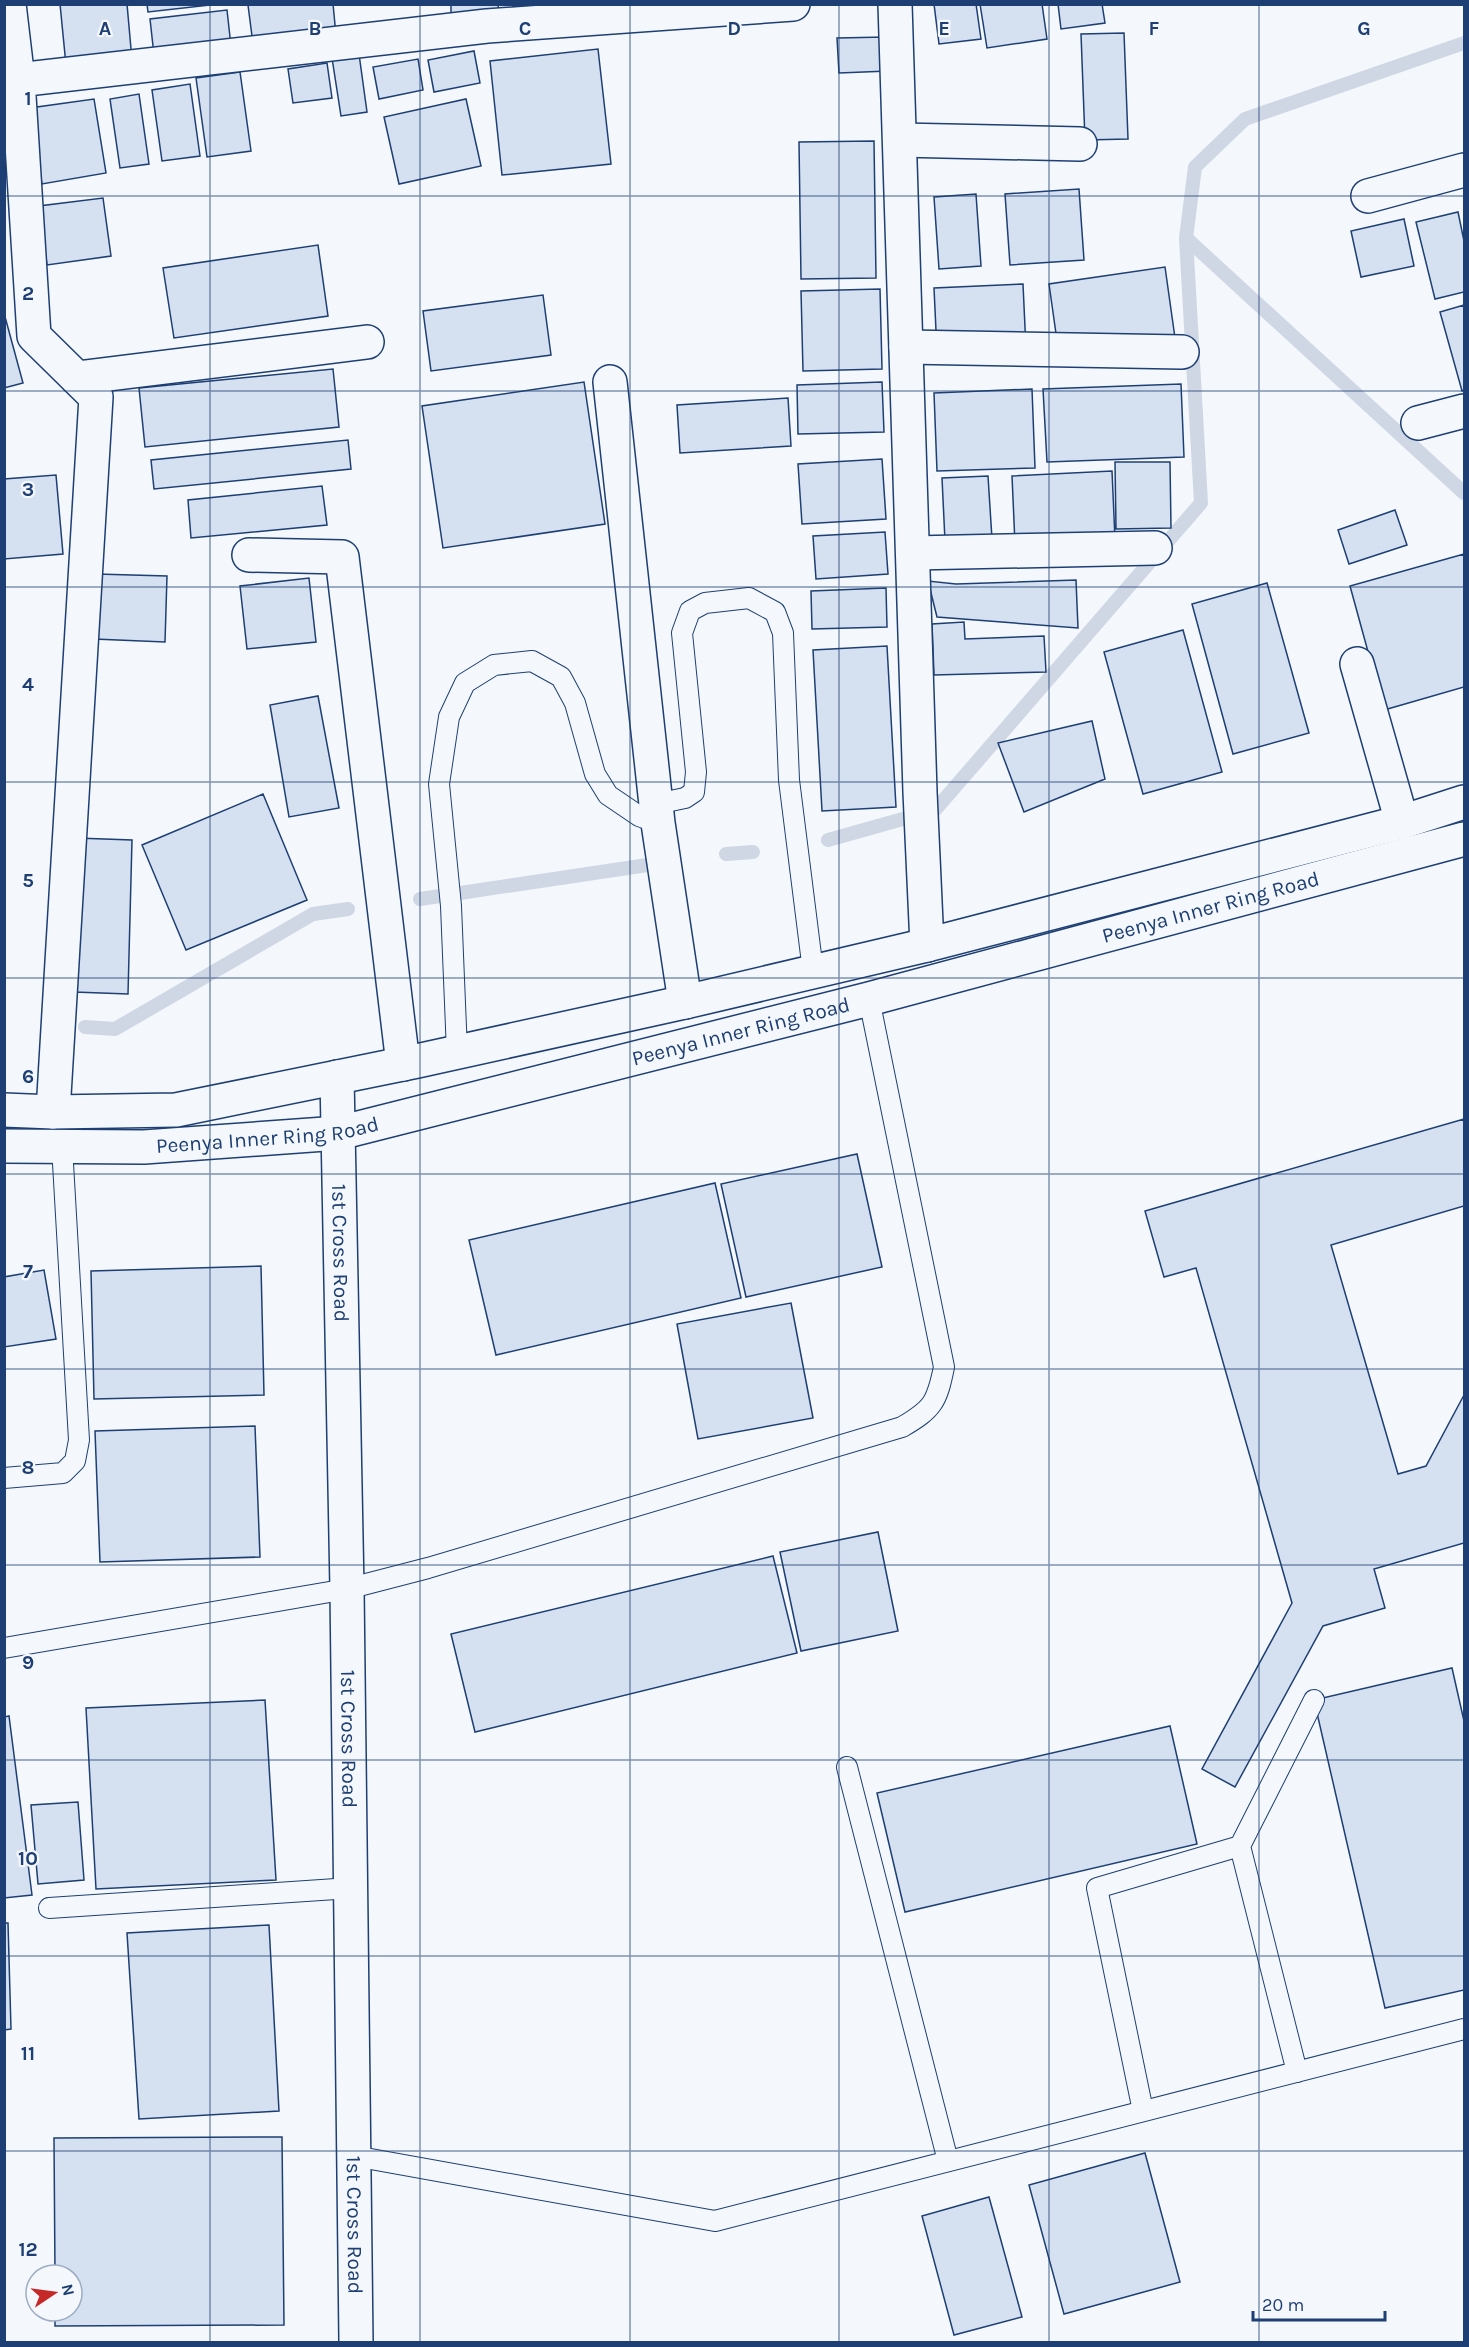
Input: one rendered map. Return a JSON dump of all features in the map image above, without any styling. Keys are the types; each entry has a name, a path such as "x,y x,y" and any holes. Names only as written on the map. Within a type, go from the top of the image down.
{"street":[{"path":"9,4 18,80 34,336 96,397 53,1112"},
{"path":"18,80 487,26 793,4"},
{"path":"895,4 927,945"},
{"path":"900,140 1080,144"},
{"path":"1368,196 1464,170"},
{"path":"77,378 367,342"},
{"path":"906,347 1182,352"},
{"path":"610,382 657,813 685,1002"},
{"path":"1418,423 1464,411"},
{"path":"913,553 1155,548"},
{"path":"249,555 342,557 403,1064"},
{"path":"1358,664 1402,822"},
{"name":"Peenya Inner Ring Road","path":"4,1110 53,1112 176,1110 403,1064 685,1002 927,945 1402,822 1464,802"},
{"name":"Peenya Inner Ring Road","path":"4,1146 144,1147 339,1133 868,999 1464,839"},
{"name":"1st Cross Road","path":"338,1077 348,1589 356,2343"}],"lane":[{"path":"457,1052 452,906 439,784 449,717 465,683 494,665 532,661 561,677 574,703 595,774 608,795 639,816 657,813 694,792 696,772 682,633 690,611 705,603 749,598 775,612 783,633 789,780 813,971"},
{"path":"4,1648 348,1589 439,1565 902,1426 925,1413 939,1394 945,1367 868,999"},
{"path":"4,1478 63,1473 75,1461 79,1440 62,1146"},
{"path":"1297,2072 1240,1846 1314,1700"},
{"path":"847,1767 948,2161"},
{"path":"1143,2111 1097,1888 1240,1846"},
{"path":"49,1908 351,1888"},
{"path":"354,2156 715,2221 1464,2029"}],"building":[{"path":"60,4 127,4 132,60 66,65"},
{"path":"147,4 219,4 148,12"},
{"path":"333,4 336,35 253,44 248,5"},
{"path":"451,4 498,4 499,14 451,16"},
{"path":"513,4 560,4 513,10"},
{"path":"934,4 976,4 981,39 939,44"},
{"path":"980,4 1042,4 1047,39 987,48"},
{"path":"1058,4 1102,4 1105,23 1061,29"},
{"path":"227,10 231,46 154,55 150,19"},
{"path":"1124,33 1128,139 1085,140 1081,34"},
{"path":"886,37 888,71 839,73 837,38"},
{"path":"598,49 611,164 502,175 490,61"},
{"path":"474,51 480,83 434,92 428,60"},
{"path":"359,54 367,112 341,116 332,58"},
{"path":"418,59 423,90 379,99 373,67"},
{"path":"327,63 332,98 293,103 288,69"},
{"path":"240,72 251,151 207,157 196,78"},
{"path":"190,84 200,156 162,161 152,90"},
{"path":"139,94 149,164 120,168 110,99"},
{"path":"94,99 106,173 42,184 30,108"},
{"path":"466,99 481,166 399,184 384,117"},
{"path":"874,141 876,278 801,279 799,142"},
{"path":"1079,189 1084,260 1010,265 1005,194"},
{"path":"976,194 981,266 939,269 934,197"},
{"path":"103,198 111,256 47,265 39,206"},
{"path":"1458,212 1464,241 1464,292 1435,299 1416,222"},
{"path":"1404,219 1414,266 1361,277 1351,231"},
{"path":"318,245 328,316 174,338 163,268"},
{"path":"1165,267 1176,345 1060,362 1049,284"},
{"path":"1023,284 1026,349 937,352 934,288"},
{"path":"880,289 882,369 803,371 801,291"},
{"path":"543,295 551,355 431,371 423,311"},
{"path":"1464,305 1464,390 1462,391 1440,312"},
{"path":"4,313 23,383 4,388"},
{"path":"333,369 339,427 145,447 139,388"},
{"path":"584,382 605,524 443,548 422,406"},
{"path":"882,382 884,432 798,434 797,385"},
{"path":"1181,384 1184,457 1047,462 1043,389"},
{"path":"1032,389 1035,468 937,471 934,393"},
{"path":"788,398 791,446 680,453 677,405"},
{"path":"348,440 351,469 154,489 151,460"},
{"path":"882,459 886,519 802,524 798,464"},
{"path":"1115,462 1170,462 1171,528 1116,529"},
{"path":"1112,471 1115,539 1015,544 1012,476"},
{"path":"56,475 63,554 4,559 4,479"},
{"path":"988,476 992,539 945,541 942,478"},
{"path":"322,486 327,525 191,538 188,500"},
{"path":"1395,510 1407,545 1349,564 1338,530"},
{"path":"885,532 888,574 816,579 813,536"},
{"path":"1464,554 1464,687 1384,710 1350,586"},
{"path":"96,574 167,576 165,642 94,639"},
{"path":"309,578 316,642 247,649 240,586"},
{"path":"1076,580 1078,628 937,617 928,581 956,584"},
{"path":"1267,583 1309,733 1233,754 1192,604"},
{"path":"886,588 887,627 812,629 811,591"},
{"path":"964,622 965,639 1044,636 1046,672 934,675 932,624"},
{"path":"1183,630 1222,772 1143,794 1104,652"},
{"path":"887,646 896,807 822,811 813,650"},
{"path":"318,696 339,808 289,817 270,705"},
{"path":"1092,721 1105,779 1024,812 998,743"},
{"path":"263,794 307,900 186,950 142,845"},
{"path":"76,838 132,840 128,994 74,992"},
{"path":"1464,1119 1464,1206 1331,1245 1398,1474 1426,1466 1464,1395 1464,1543 1374,1569 1385,1608 1323,1626 1235,1787 1202,1769 1292,1603 1196,1268 1164,1277 1145,1211"},
{"path":"857,1154 882,1267 746,1297 721,1184"},
{"path":"715,1183 741,1298 496,1355 469,1240"},
{"path":"261,1266 264,1395 94,1399 91,1271"},
{"path":"44,1270 56,1339 4,1347 4,1277"},
{"path":"791,1303 813,1418 698,1439 677,1324"},
{"path":"255,1426 260,1557 100,1562 95,1431"},
{"path":"878,1532 898,1631 801,1651 780,1552"},
{"path":"773,1556 797,1653 475,1732 451,1634"},
{"path":"1452,1668 1464,1721 1464,1990 1385,2008 1314,1700"},
{"path":"265,1700 276,1880 96,1889 86,1708"},
{"path":"9,1716 32,1895 4,1898 4,1717"},
{"path":"1170,1726 1197,1844 905,1912 877,1793"},
{"path":"78,1802 84,1880 38,1884 31,1805"},
{"path":"4,1923 8,1923 11,2029 4,2030"},
{"path":"269,1925 279,2111 139,2119 127,1933"},
{"path":"282,2137 284,2325 55,2326 55,2323 84,2323 84,2263 55,2263 54,2138"},
{"path":"1145,2153 1180,2282 1064,2314 1029,2185"},
{"path":"989,2197 1022,2317 954,2335 922,2216"}],"waterway":[{"path":"828,840 935,810 1201,503 1186,238 1195,167 1245,119 1464,43"},
{"path":"1186,238 1464,493"},
{"path":"726,854 753,852"},
{"path":"420,899 654,864"},
{"path":"85,1027 115,1029 313,914 348,909"}]}
